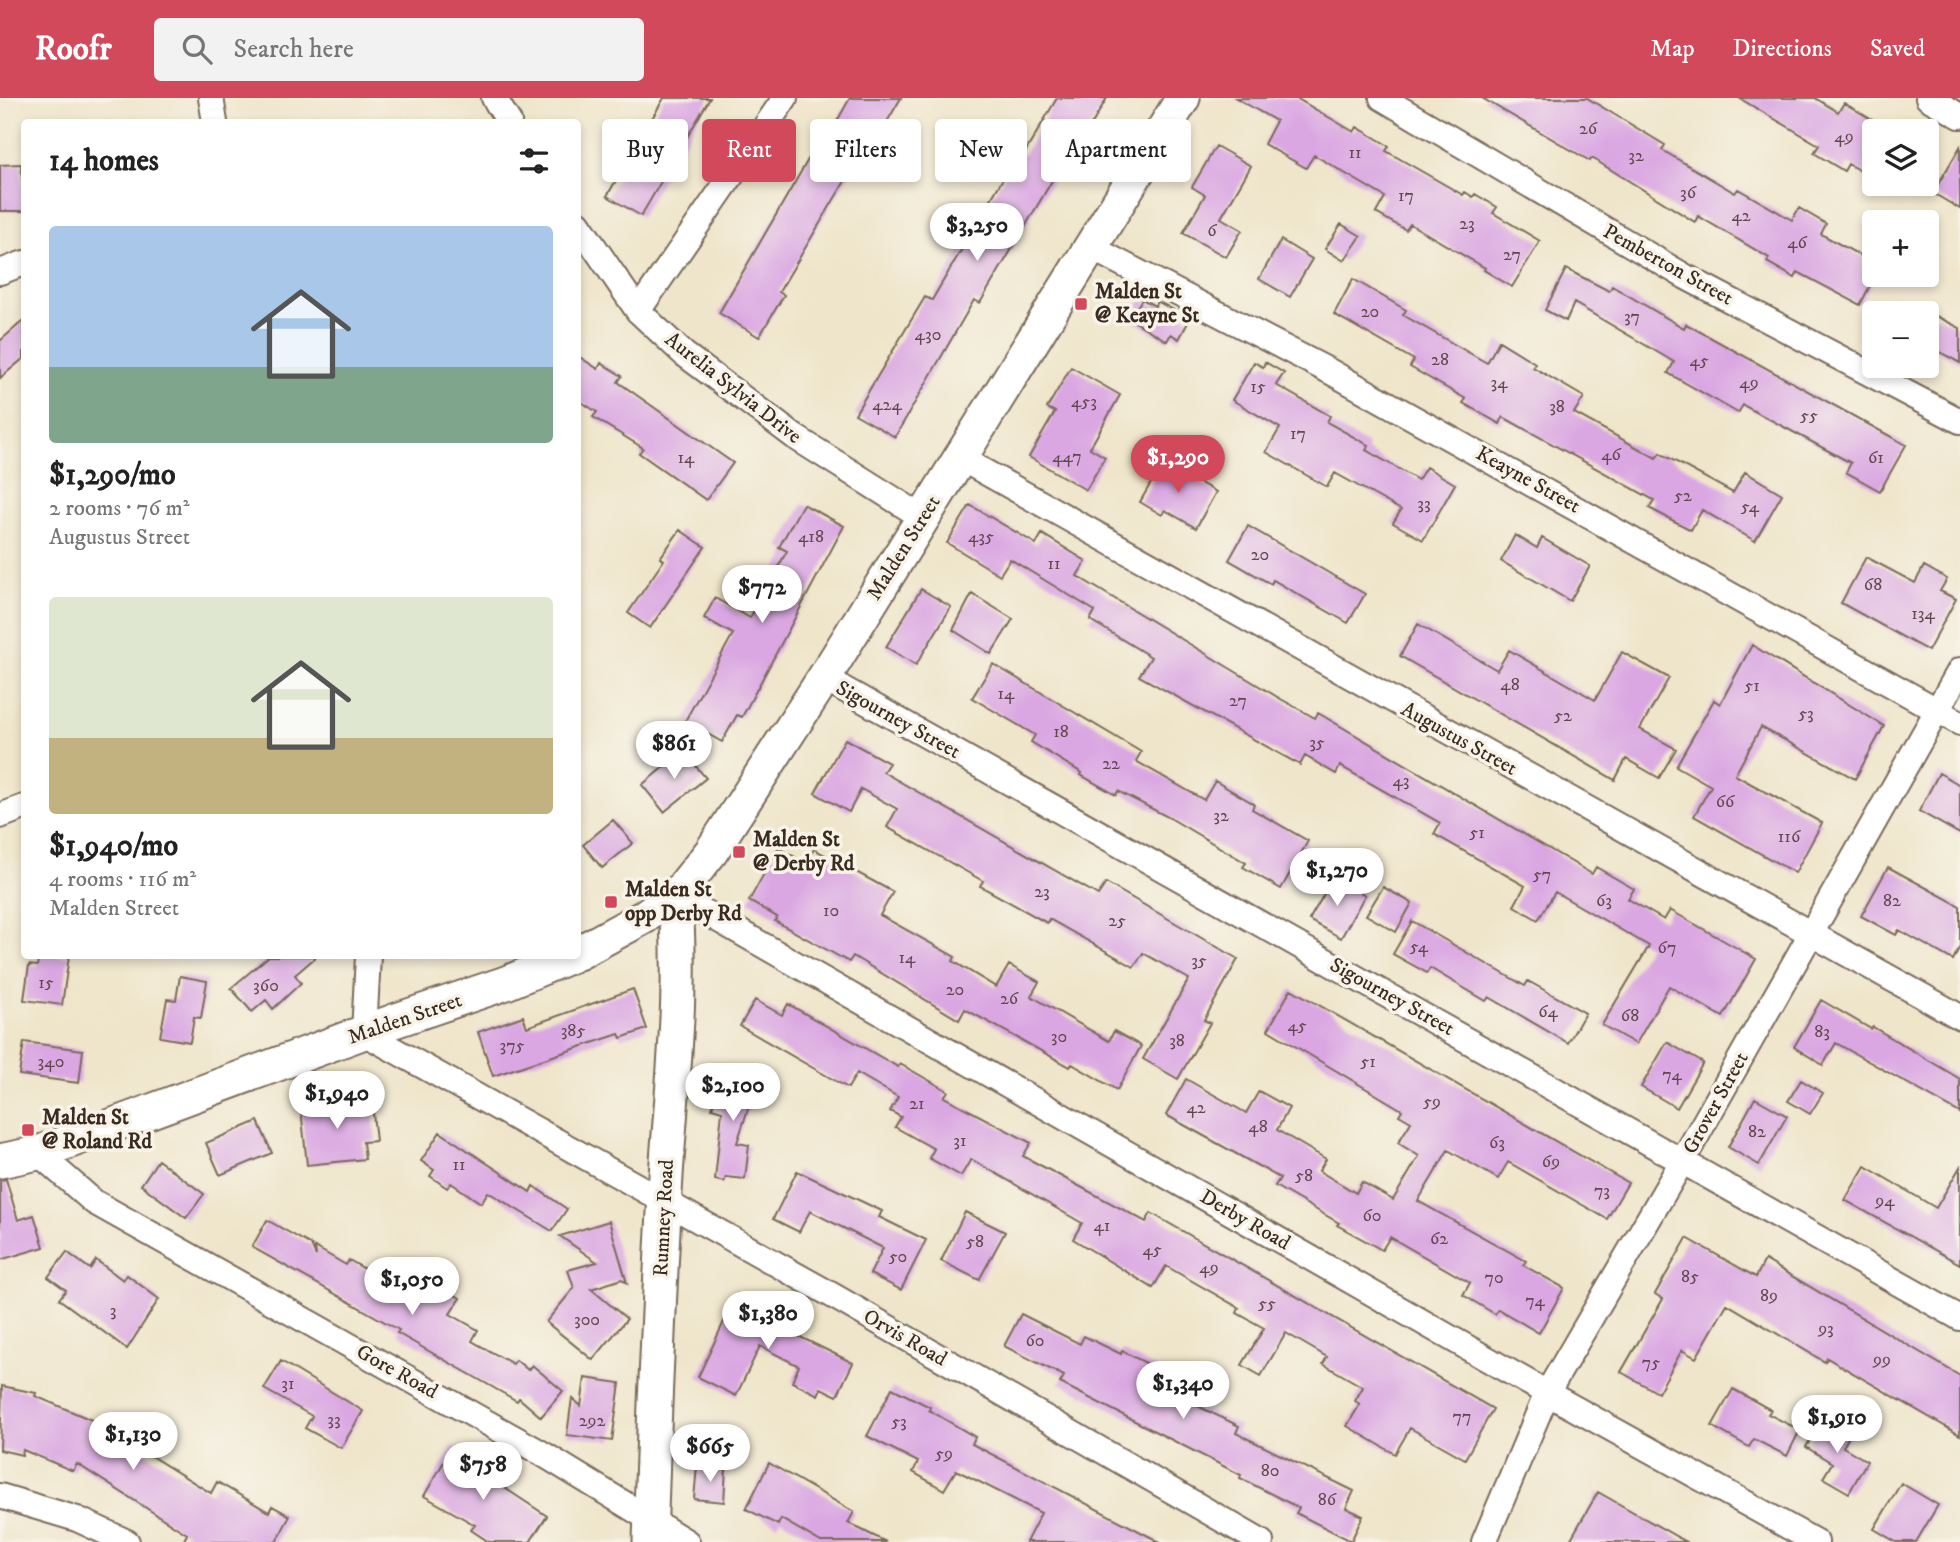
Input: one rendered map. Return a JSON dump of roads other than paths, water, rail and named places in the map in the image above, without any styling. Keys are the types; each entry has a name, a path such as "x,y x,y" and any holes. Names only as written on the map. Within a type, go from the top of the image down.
{"street":[{"path":"211,98 214,119"},
{"path":"494,98 507,119"},
{"path":"638,311 785,98"},
{"name":"Malden Street","path":"581,951 644,917 674,895 711,852 824,678 1183,98"},
{"name":"Pemberton Street","path":"1382,98 1686,277 1960,421"},
{"path":"1928,98 1960,116"},
{"name":"Aurelia Sylvia Drive","path":"581,227 638,311 684,354 794,437 922,517"},
{"name":"Keayne Street","path":"1090,247 1343,379 1960,723"},
{"path":"0,272 21,264"},
{"name":"Augustus Street","path":"960,458 1592,814 1960,1017"},
{"name":"Grover Street","path":"1484,1542 1547,1393 1683,1160 1960,670"},
{"name":"Sigourney Street","path":"824,678 1960,1318"},
{"path":"0,816 21,808"},
{"name":"Rumney Road","path":"650,1531 664,1202 677,1004 679,937 674,895"},
{"name":"Derby Road","path":"674,895 1547,1393 1816,1542"},
{"path":"364,1033 368,959"},
{"name":"Malden Street","path":"0,1161 38,1153 496,987 564,959"},
{"name":"Orvis Road","path":"364,1033 1261,1542"},
{"name":"Gore Road","path":"38,1153 94,1202 534,1448 650,1531 687,1542"},
{"path":"0,1496 78,1520 127,1542"}],"place":[{"name":"Malden St @ Keayne St","path":"1081,304"},
{"name":"Malden St @ Derby Rd","path":"739,852"},
{"name":"Malden St opp Derby Rd","path":"611,902"},
{"name":"Malden St @ Roland Rd","path":"28,1130"}]}
